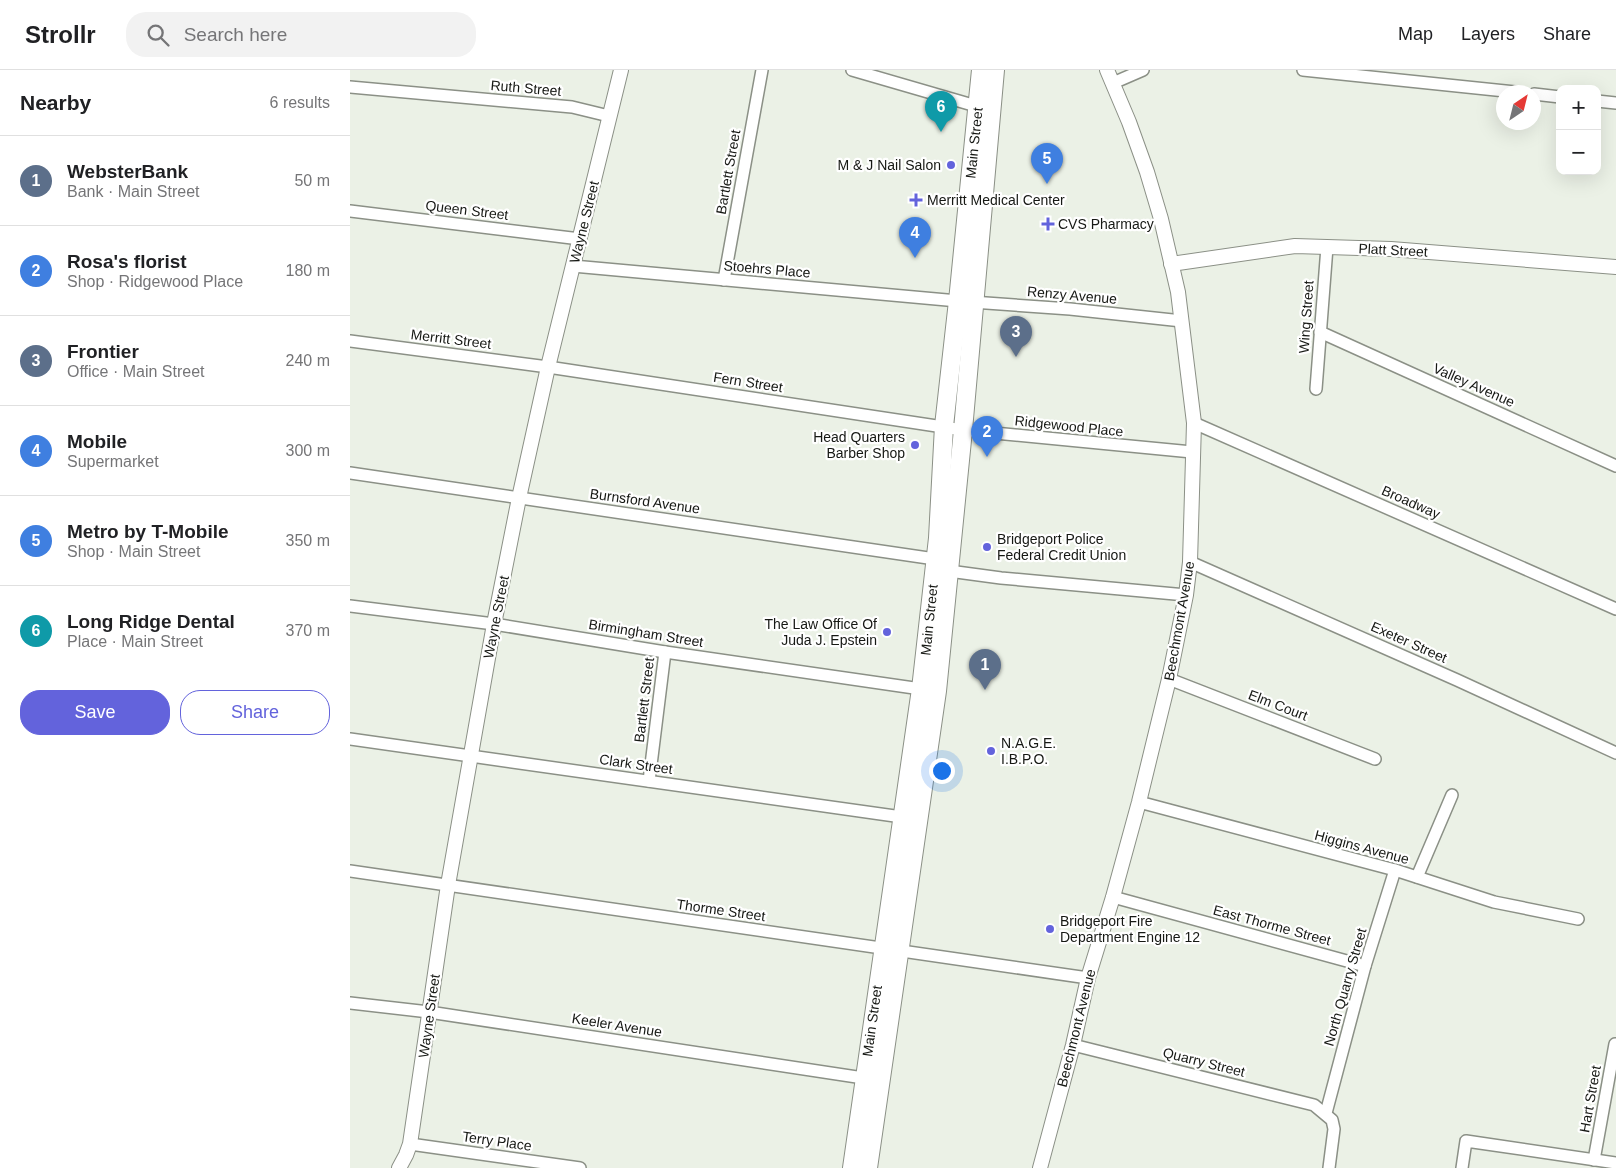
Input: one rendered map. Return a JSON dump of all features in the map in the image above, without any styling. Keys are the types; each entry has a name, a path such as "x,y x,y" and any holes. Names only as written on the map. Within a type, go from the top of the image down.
{"main road":[{"name":"Main Street","path":"980,70 984,109"},
{"name":"Main Street","path":"852,1168 872,1079 929,690 949,572 963,430 966,302 984,109 995,70"},
{"name":"Main Street","path":"929,690 944,426 966,302"},
{"name":"Main Street","path":"868,1168 872,1079"}],"street":[{"name":"Wayne Street","path":"398,1168 410,1144 448,885 494,624 519,498 548,367 620,70"},
{"name":"Bartlett Street","path":"724,280 762,70"},
{"path":"852,70 984,109"},
{"name":"Beechmont Avenue","path":"1040,1168 1073,1045 1088,978 1139,802 1169,679 1186,595 1190,562 1194,423 1178,292 1161,219 1147,172 1107,70"},
{"path":"1113,83 1143,70"},
{"path":"1303,70 1496,90"},
{"name":"Ruth Street","path":"350,87 572,107 609,116"},
{"path":"1541,95 1556,97"},
{"path":"1601,101 1616,103"},
{"name":"Queen Street","path":"350,210 580,239"},
{"name":"Platt Street","path":"1171,264 1295,246 1327,246 1391,249 1616,267"},
{"name":"Wing Street","path":"1316,389 1327,246"},
{"name":"Stoehrs Place","path":"574,266 966,302"},
{"name":"Renzy Avenue","path":"966,302 1070,309 1182,321"},
{"name":"Valley Avenue","path":"1320,332 1616,466"},
{"name":"Merritt Street","path":"350,341 548,367"},
{"name":"Fern Street","path":"548,367 944,426"},
{"name":"Broadway","path":"1194,423 1616,609"},
{"name":"Ridgewood Place","path":"944,426 963,430 1192,452"},
{"name":"Burnsford Avenue","path":"350,473 935,559"},
{"path":"935,559 949,572 1186,595"},
{"name":"Exeter Street","path":"1190,562 1457,680 1616,753"},
{"name":"Birmingham Street","path":"350,606 494,624 665,652 929,690"},
{"name":"Bartlett Street","path":"649,781 665,652"},
{"name":"Elm Court","path":"1169,679 1375,759"},
{"name":"Clark Street","path":"350,739 911,818"},
{"path":"1417,877 1452,795"},
{"name":"Higgins Avenue","path":"1139,802 1395,870 1494,902 1578,919"},
{"name":"North Quarry Street","path":"1326,1113 1365,966 1395,870"},
{"name":"Thorme Street","path":"350,871 1088,978"},
{"name":"East Thorme Street","path":"1113,897 1365,966"},
{"name":"Keeler Avenue","path":"350,1003 429,1012 872,1079"},
{"name":"Hart Street","path":"1594,1160 1615,1044"},
{"name":"Quarry Street","path":"1073,1045 1314,1105 1326,1113"},
{"path":"1326,1113 1332,1120 1334,1129 1329,1168"},
{"path":"1462,1168 1466,1140 1616,1163"},
{"name":"Terry Place","path":"410,1144 580,1168"}],"place":[{"name":"Long Ridge Dental","path":"941,132"},
{"name":"M & J Nail Salon","path":"951,165"},
{"name":"Metro by T-Mobile","path":"1047,184"},
{"name":"Merritt Medical Center","path":"916,200"},
{"name":"CVS Pharmacy","path":"1048,224"},
{"name":"Mobile","path":"915,258"},
{"name":"Frontier","path":"1016,357"},
{"name":"Head Quarters Barber Shop","path":"915,445"},
{"name":"Rosa's florist","path":"987,457"},
{"name":"Bridgeport Police Federal Credit Union","path":"987,547"},
{"name":"The Law Office Of Juda J. Epstein","path":"887,632"},
{"name":"WebsterBank","path":"985,690"},
{"name":"N.A.G.E. I.B.P.O.","path":"991,751"},
{"name":"Bridgeport Fire Department Engine 12","path":"1050,929"}]}
